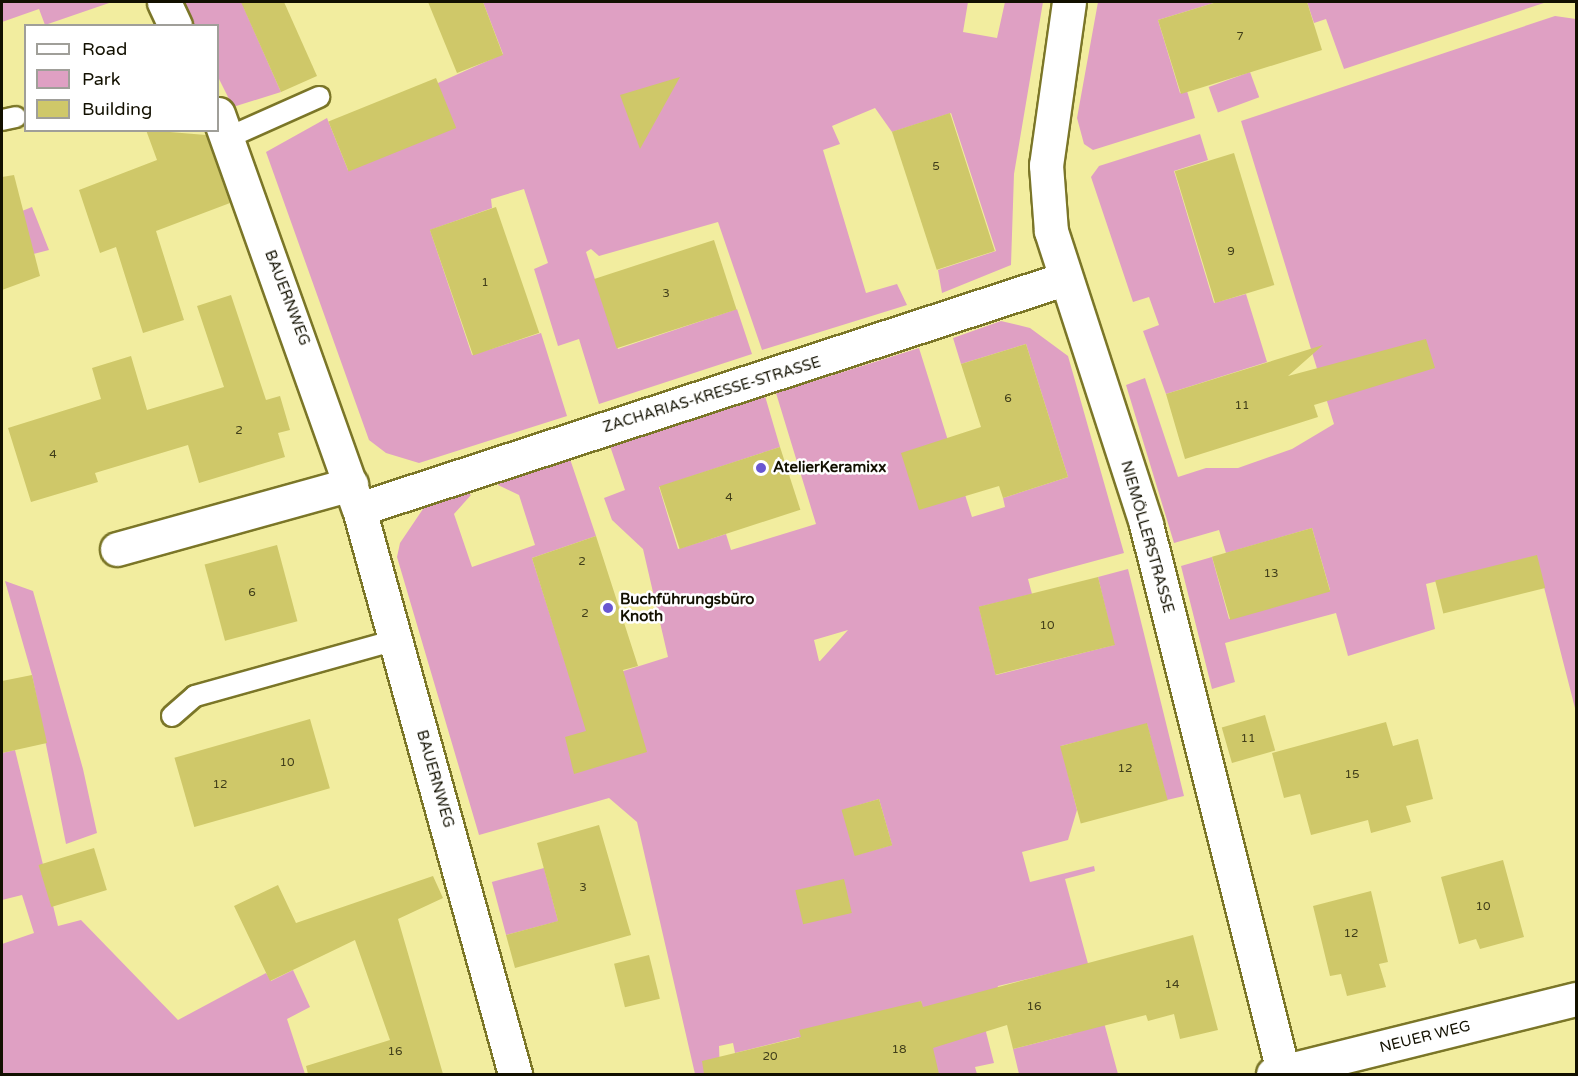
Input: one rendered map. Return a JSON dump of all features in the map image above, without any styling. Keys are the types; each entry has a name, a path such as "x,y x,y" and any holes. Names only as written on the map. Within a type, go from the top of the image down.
{"street":[{"path":"164,2 174,24"},
{"name":"NIEMÖLLERSTRASSE","path":"1069,2 1046,165 1051,231 1064,279 1146,524 1278,1073"},
{"name":"BAUERNWEG","path":"222,126 355,496 515,1074"},
{"name":"ZACHARIAS-KRESSE-STRASSE","path":"355,496 1064,279"},
{"path":"117,549 355,496"},
{"name":"NEUER WEG","path":"1278,1073 1576,999"}],"lane":[{"path":"222,126 319,97"},
{"path":"172,716 195,696 396,640"}],"green space":[{"path":"2,2 112,2 48,24 45,24 39,9 2,22"},
{"path":"178,2 256,2 244,8 281,92 233,107 219,79 219,24 189,24"},
{"path":"483,2 968,2 963,32 997,38 1005,2 1043,2 1014,174 1011,265 942,293 938,270 996,251 951,113 892,132 875,108 832,126 840,144 823,150 866,293 897,284 907,305 762,350 718,222 599,256 591,249 586,252 618,349 737,309 752,354 599,404 579,339 558,346 534,269 548,263 524,189 491,199 492,208 430,230 472,355 541,333 567,416 419,463 386,453 369,440 266,152 327,118 348,170 438,83 503,54"},
{"path":"1098,2 1217,2 1158,20 1180,93 1187,91 1195,118 1093,150 1084,144 1077,118"},
{"path":"1307,2 1547,2 1344,69 1326,19 1314,23"},
{"path":"1555,16 1576,19 1576,712 1536,556 1426,584 1435,629 1348,656 1336,613 1225,643 1235,682 1212,689 1181,566 1212,557 1229,619 1330,590 1312,528 1226,553 1219,530 1174,543 1126,385 1145,378 1178,477 1206,468 1238,468 1292,449 1334,424 1241,121"},
{"path":"1250,72 1259,97 1218,112 1209,87"},
{"path":"1200,134 1208,160 1174,171 1214,303 1246,294 1267,362 1166,394 1143,331 1159,325 1149,297 1133,302 1091,177 1099,166"},
{"path":"2,190 12,215 32,207 49,250 2,262"},
{"path":"1001,321 1030,328 1068,356 1124,553 1028,579 1032,594 979,607 996,675 1114,645 1098,577 1128,569 1184,796 1167,800 1147,724 1061,746 1077,810 1068,840 1022,852 1030,882 1094,866 1095,871 1065,879 1118,1074 1019,1074 1013,1049 1072,1034 1056,972 998,986 986,1032 994,1063 975,1067 977,1074 936,1074 921,1001 846,1030 855,1074 808,1074 799,1037 735,1053 733,1043 719,1046 720,1074 695,1074 637,822 609,798 479,835 397,557 400,543 427,503 466,491 471,495 454,514 472,567 535,545 519,495 498,485 500,480 570,459 596,536 532,558 573,687 668,657 643,549 612,520 604,498 625,490 610,446 765,396 780,447 659,487 678,549 726,534 731,550 816,524 776,393 919,348 972,517 1005,507 1003,498 1068,477 1026,344 961,364 953,338","holes":["848,630 820,661 819,661 814,640","879,799 892,845 856,855 843,810"]},
{"path":"5,581 33,591 83,769 97,833 66,844 32,675"},
{"path":"15,750 58,926 81,920 178,1020 266,973 271,981 293,970 310,1007 287,1019 305,1074 2,1074 2,944 34,933 22,895 2,900 2,753"},
{"path":"544,868 558,921 506,935 492,882"}],"building":[{"path":"241,2 284,2 317,76 281,92"},
{"path":"428,2 483,2 503,55 457,73"},
{"path":"1217,2 1307,2 1322,50 1181,94 1158,20"},
{"path":"680,77 640,149 620,95"},
{"path":"436,78 456,128 349,172 328,121"},
{"path":"950,113 995,251 937,270 892,132"},
{"path":"147,132 206,135 230,203 156,231 184,320 143,333 116,247 100,253 79,190 157,160"},
{"path":"1234,153 1274,285 1215,303 1175,171"},
{"path":"14,175 40,276 2,290 2,177"},
{"path":"496,207 539,333 473,356 430,230"},
{"path":"714,240 737,309 617,348 594,279"},
{"path":"231,295 266,400 280,396 290,430 278,433 285,457 199,483 188,445 95,473 98,482 31,502 8,428 101,399 92,368 131,356 147,410 224,387 197,306"},
{"path":"1426,339 1435,368 1314,405 1318,417 1185,459 1166,394 1323,345 1288,376"},
{"path":"1026,344 1068,477 1003,498 999,486 919,510 901,453 981,427 961,364"},
{"path":"780,447 800,510 680,549 659,486"},
{"path":"1312,528 1330,591 1230,620 1212,557"},
{"path":"596,536 638,666 623,670 647,752 574,774 565,737 586,731 532,558"},
{"path":"277,545 297,621 225,641 205,564"},
{"path":"1537,555 1545,588 1443,613 1435,580"},
{"path":"1098,577 1115,645 996,675 979,607"},
{"path":"32,675 47,743 2,753 2,681"},
{"path":"1265,715 1275,751 1232,763 1222,727"},
{"path":"310,719 330,788 194,827 174,758"},
{"path":"1386,722 1393,746 1418,739 1433,799 1406,806 1411,822 1371,833 1368,820 1311,835 1300,794 1284,798 1272,753"},
{"path":"1147,723 1168,800 1081,824 1060,746"},
{"path":"879,799 892,845 855,856 842,810"},
{"path":"599,825 631,935 515,968 506,935 558,921 537,843"},
{"path":"94,848 107,890 51,907 39,865"},
{"path":"1503,860 1524,937 1480,949 1476,939 1459,944 1441,877"},
{"path":"433,876 443,898 398,919 443,1074 308,1074 306,1066 390,1040 355,940 270,981 234,906 278,885 296,923"},
{"path":"844,879 852,913 803,924 795,890"},
{"path":"1371,891 1388,962 1379,964 1386,987 1347,996 1341,974 1330,976 1313,906"},
{"path":"1193,935 1218,1030 1180,1039 1174,1014 1148,1021 1146,1015 1013,1049 1007,1025 933,1048 939,1074 704,1074 702,1061 801,1037 799,1030 921,1001 923,1007"},
{"path":"649,955 660,999 625,1007 614,964"}],"place":[{"name":"AtelierKeramixx","path":"761,468"},
{"name":"Buchführungsbüro Knoth","path":"608,608"}]}
